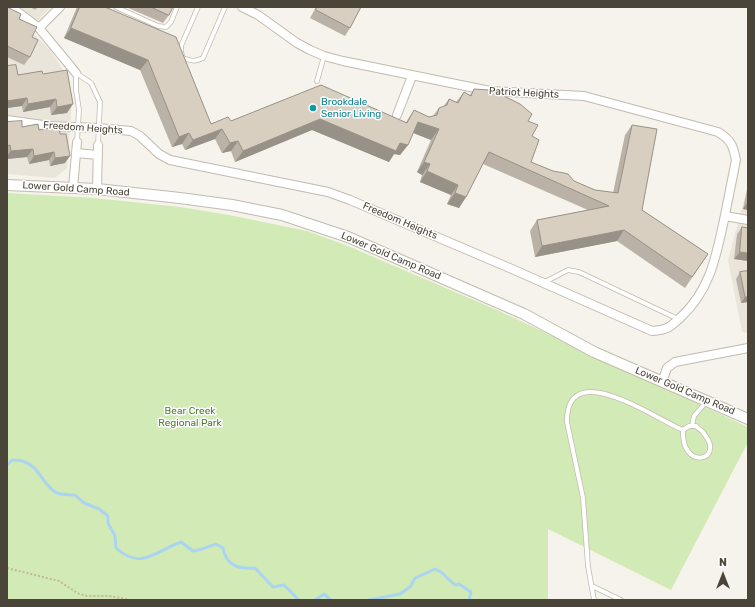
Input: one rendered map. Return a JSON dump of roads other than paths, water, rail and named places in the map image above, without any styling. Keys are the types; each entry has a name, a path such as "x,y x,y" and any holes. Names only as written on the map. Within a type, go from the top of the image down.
{"street":[{"path":"12,7 39,28 76,73"},
{"path":"39,28 60,7"},
{"name":"Patriot Heights","path":"242,7 258,15 297,43 324,56 412,76 490,91 584,96 718,132 728,138 734,148 736,160 723,225"},
{"path":"397,115 412,76"},
{"name":"Freedom Heights","path":"7,120 50,126 131,131 140,136 159,154 170,160 328,192 365,206 652,331 664,331 679,320 692,307 706,284 715,263 723,225"},
{"path":"73,188 77,142"},
{"path":"97,190 98,145"},
{"path":"76,153 98,155"},
{"name":"Lower Gold Camp Road","path":"7,185 73,188 180,198 232,205 282,215 348,237 524,314 594,352 748,419"},
{"path":"725,216 748,220"},
{"path":"662,382 667,368 675,362 748,348"}],"lane":[{"path":"116,7 158,26 166,27 171,22 177,7"},
{"path":"198,7 181,46 181,52 184,58 192,62 203,58 225,7"},
{"path":"317,81 324,56"},
{"path":"76,73 76,90 79,110 77,142"},
{"path":"76,73 91,83 100,102 98,145"},
{"path":"543,283 568,270 579,272 679,320"},
{"path":"594,600 588,566 583,498 567,422 567,414 573,400 577,395 583,392 600,392 628,402 683,430"},
{"path":"692,426 694,416 707,400"},
{"path":"689,426 696,426 706,435 710,450 708,456 703,458 692,455 687,451 683,437 683,430 689,426"},
{"path":"592,586 621,600"}],"waterway":[{"path":"7,465 12,460 20,460 30,464 46,484 56,493 75,495 84,503 99,509 108,516 108,523 115,536 116,548 125,555 141,559 156,554 181,542 193,551 216,544 223,548 230,563 239,567 255,568 273,587 284,585 299,600"},
{"path":"369,600 400,594 410,587 415,578 435,569 441,572 455,585 459,584 471,592 469,600"},
{"path":"315,600 324,594 331,600"}],"place":[{"name":"Brookdale Senior Living","path":"313,108"}],"park label":[{"name":"Bear Creek Regional Park","path":"190,416"}]}
